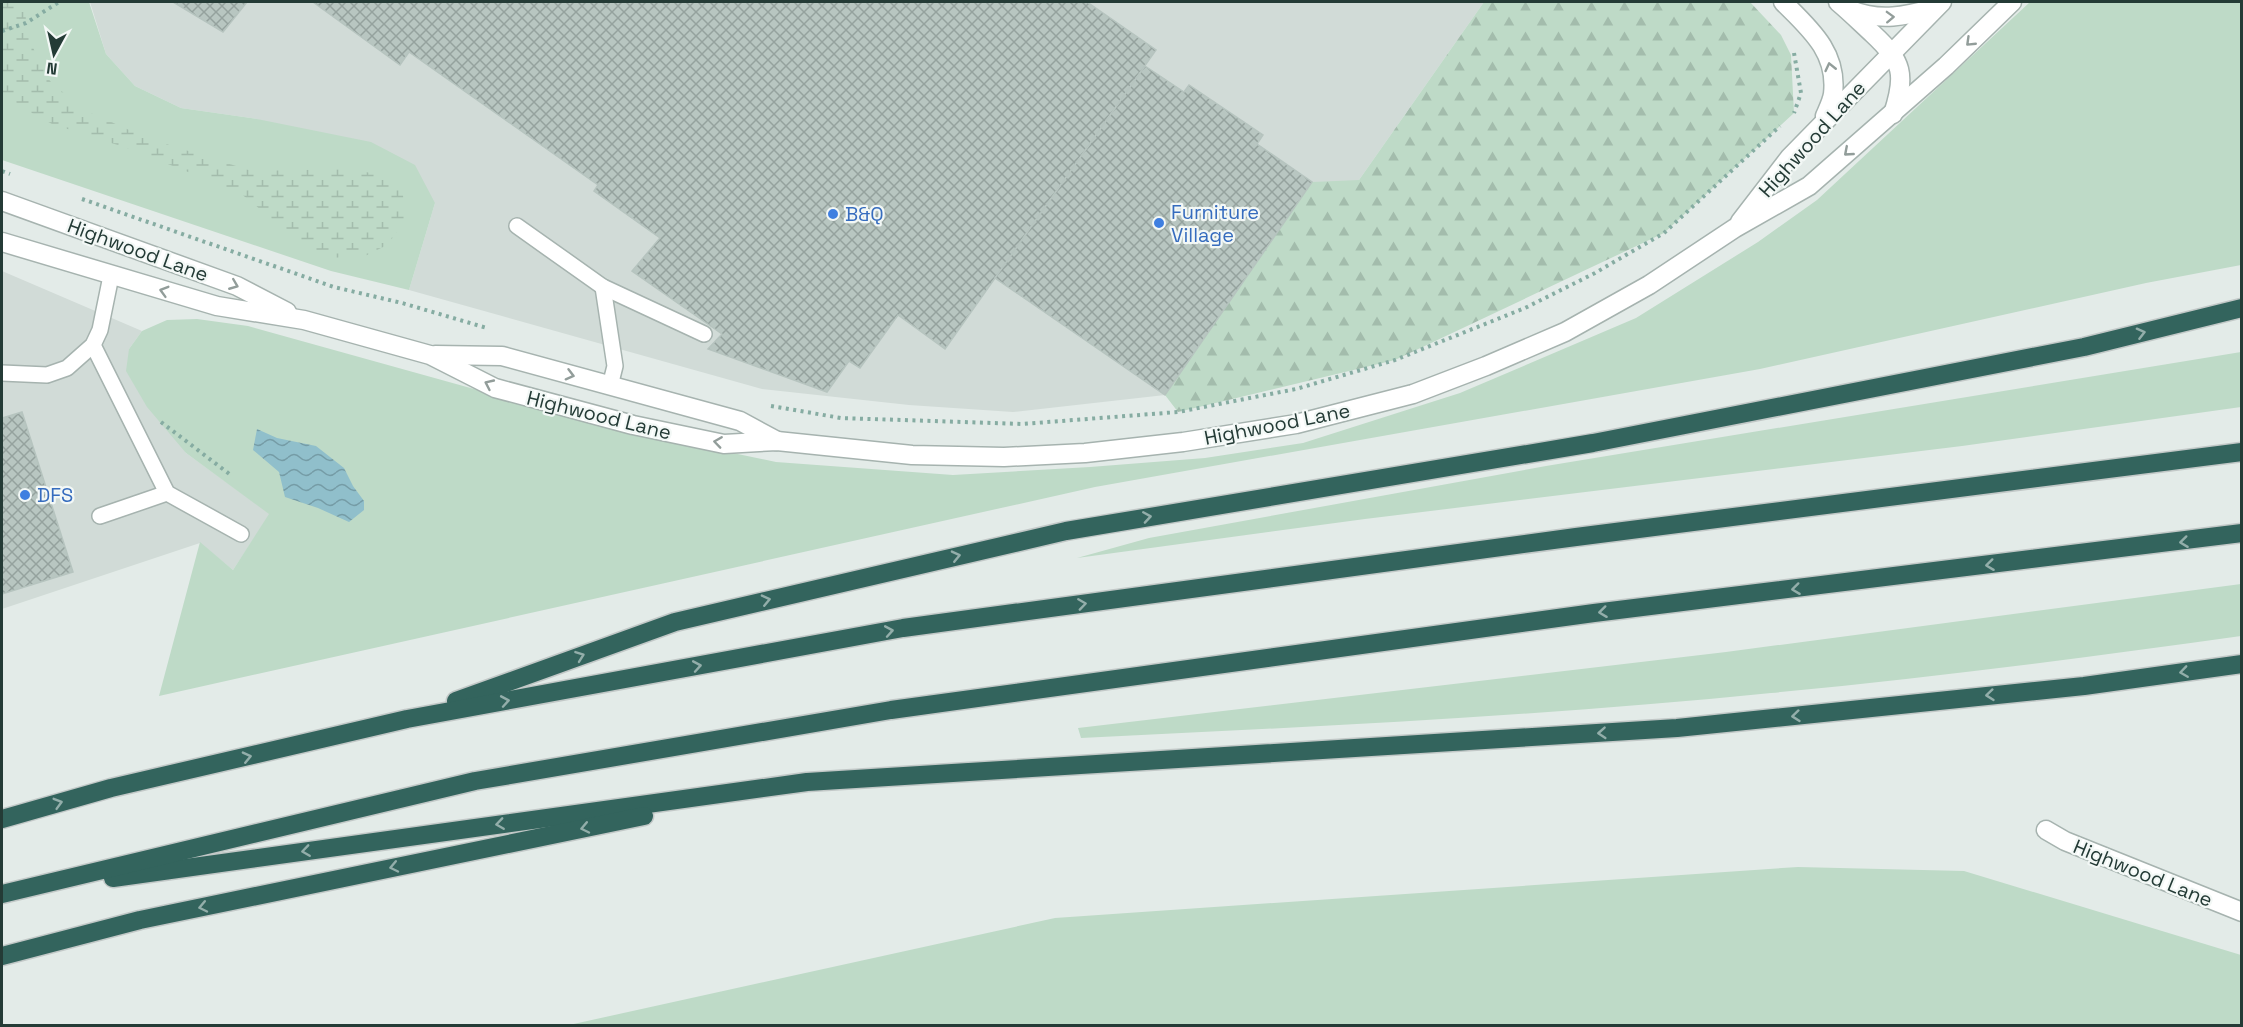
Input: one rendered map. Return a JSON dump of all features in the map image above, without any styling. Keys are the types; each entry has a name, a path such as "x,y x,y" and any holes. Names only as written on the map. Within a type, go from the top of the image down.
{"highway":[{"path":"407,719 675,622 1066,531 1593,443 2084,347 2241,308"},
{"path":"2,819 111,788 407,719 903,628 1588,535 2241,452"},
{"path":"3,894 476,782 891,710 1582,615 2241,533"},
{"path":"3,894 807,782 1677,728 2084,686 2241,664"},
{"path":"2,956 140,920 807,782"}],"street":[{"path":"1783,2 1822,42 1832,68 1833,95 1822,123"},
{"name":"Highwood Lane","path":"2,242 217,306 304,320 430,355 495,388 633,425 724,444 777,441 912,455 1004,457 1107,451 1183,442 1296,424 1413,394 1565,332 1649,285 1736,228 1809,186 1893,114 2012,2"},
{"name":"Highwood Lane","path":"1841,4 1892,52 1899,65 1901,80 1893,114"},
{"name":"Highwood Lane","path":"1841,4 1865,16 1887,18 1910,15 1939,4"},
{"name":"Highwood Lane","path":"1736,228 1790,157 1939,4"},
{"name":"Highwood Lane","path":"2,201 237,286 304,320"},
{"name":"Highwood Lane","path":"430,355 502,356 740,421 777,441"},
{"name":"Highwood Lane","path":"2046,830 2065,841 2241,912"}],"lane":[{"path":"517,226 603,287 704,334"},
{"path":"2,373 47,375 67,368 93,345 100,330 111,276"},
{"path":"603,287 615,366 610,386"},
{"path":"93,345 167,493 241,534"},
{"path":"100,516 167,493"}],"path":[{"path":"2,31 26,22 59,2"},
{"path":"764,404 841,418 1022,424 1178,412 1296,389 1395,360 1525,308 1595,273 1664,233 1794,113 1801,93 1791,40 1802,21"},
{"path":"2,171 13,175"},
{"path":"79,198 334,287 402,303 491,329"},
{"path":"154,417 232,476"}],"shaded area":[{"path":"90,2 1484,2 1359,180 1165,395 1013,412 909,405 762,389 409,290 435,203 257,119 181,108 135,86 106,54"},
{"path":"2,271 142,331 129,349 186,453 270,514 233,570 200,543 2,609"}],"green space":[{"path":"2,2 89,2 106,54 135,86 181,108 257,119 371,142 415,165 435,203 409,290 331,271 2,160"},
{"path":"2,2 25,2 26,23 34,50 50,81 82,109 147,138 252,171 354,169 390,178 403,195 406,220 387,245 365,256 329,258 296,239 239,192 127,148 52,124 2,93"},
{"path":"1484,2 1750,2 1781,35 1791,55 1794,113 1664,233 1395,360 1178,412 1165,395 1312,182 1359,180"},
{"path":"2030,2 2241,2 2241,265 2146,283 1760,369 1095,487 159,696 200,542 233,570 269,514 186,453 147,407 126,371 129,349 142,331 167,320 197,319 248,326 618,429 776,462 953,475 1205,458 1303,443 1460,393 1636,318 1758,242 1817,200"},
{"path":"2241,352 2241,407 1962,446 1365,519 1077,558 1149,538 1546,466"},
{"path":"2241,584 2241,636 2006,667 1771,693 1513,714 1081,738 1078,728 1726,652"},
{"path":"1798,867 1964,871 2241,955 2241,1025 569,1025 1055,918"}],"water":[{"path":"257,429 277,438 316,446 344,468 364,501 364,510 349,522 285,497 279,472 253,450"}],"building":[{"path":"173,2 247,2 223,32"},
{"name":"B&Q","path":"313,2 1087,2 1156,50 945,349 898,315 860,368 849,361 827,392 708,349 722,334 632,271 660,238 594,191 598,185 409,52 400,65"},
{"name":"Furniture Village","path":"1145,66 1184,92 1189,85 1263,135 1257,144 1312,182 1165,395 995,278"},
{"name":"DFS","path":"22,412 73,572 2,594 2,418"}],"place":[{"name":"B&Q","path":"833,214"},
{"name":"Furniture Village","path":"1159,223"},
{"name":"DFS","path":"25,495"}]}
